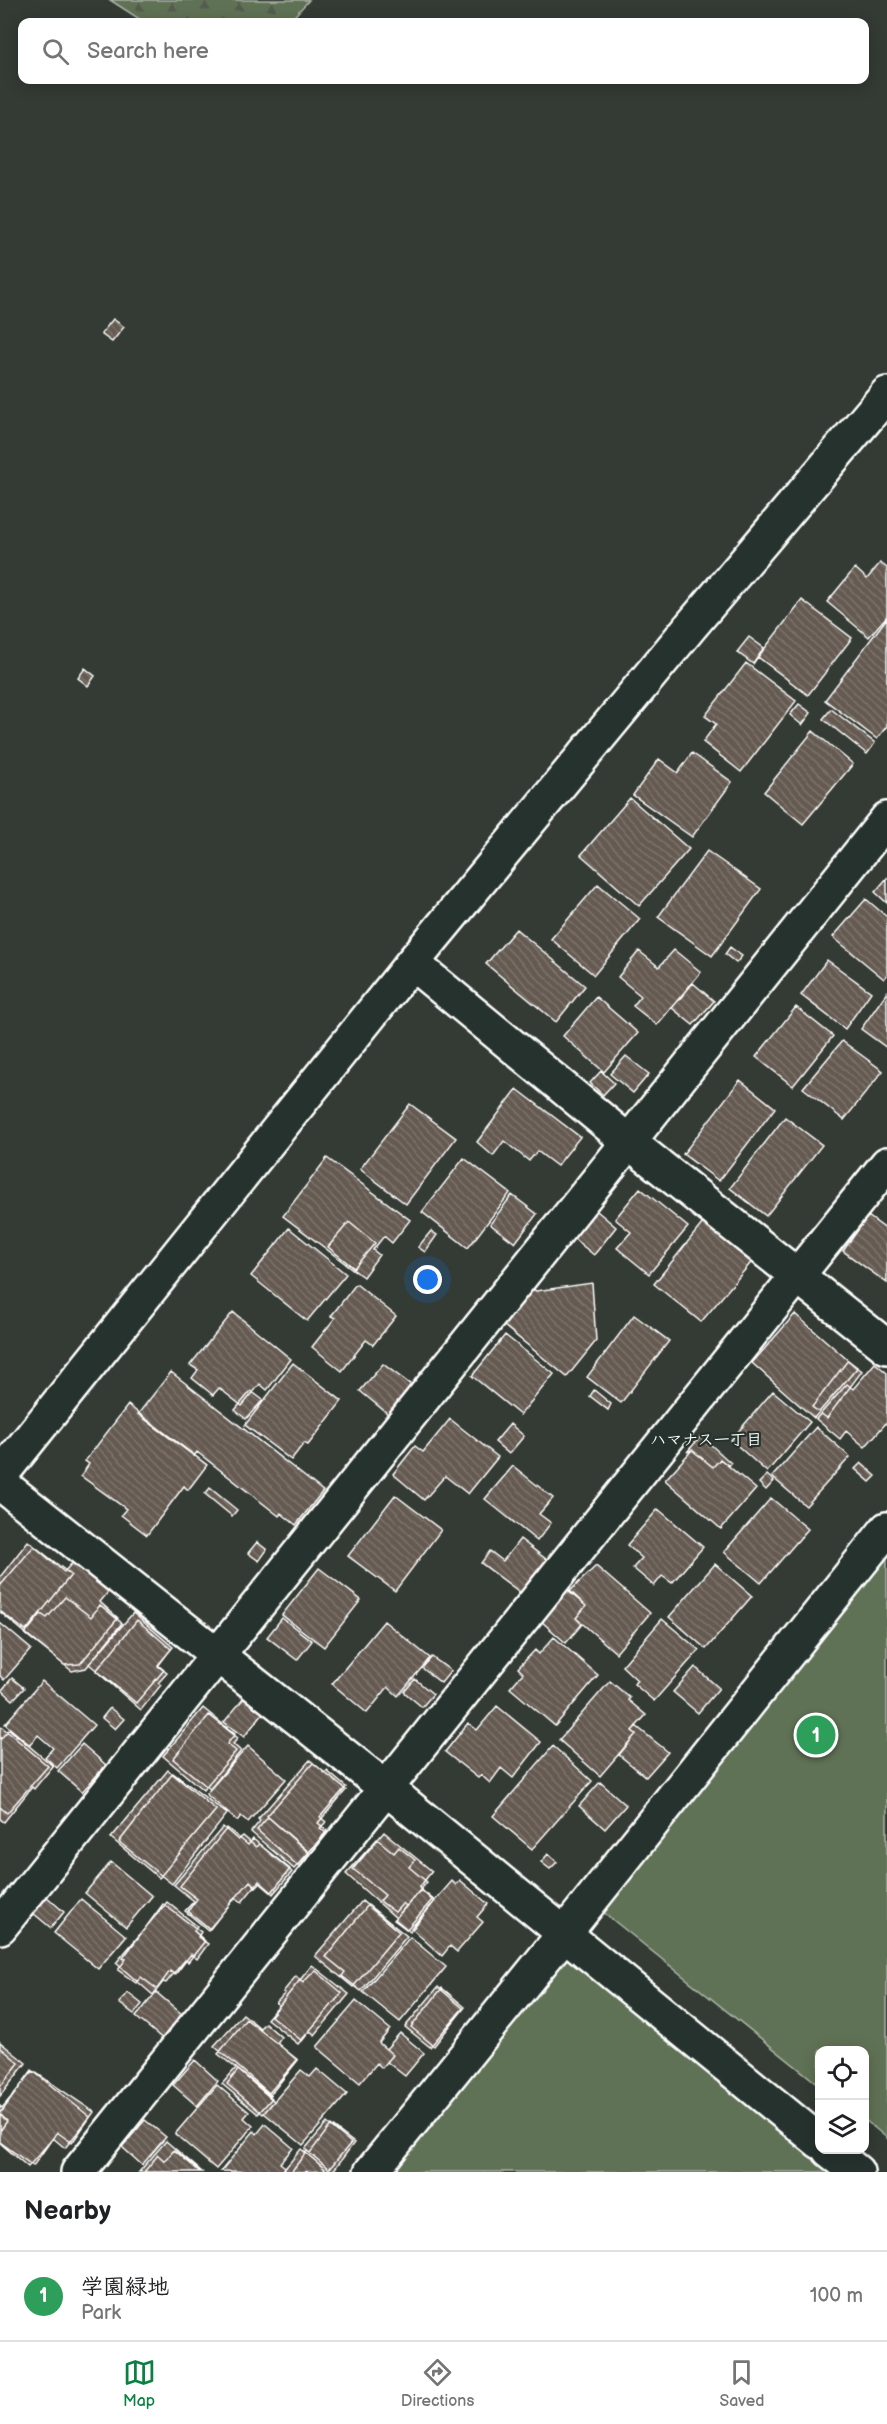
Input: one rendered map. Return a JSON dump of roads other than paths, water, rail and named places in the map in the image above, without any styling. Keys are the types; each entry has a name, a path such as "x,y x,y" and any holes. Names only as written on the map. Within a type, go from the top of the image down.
{"street":[{"path":"0,1476 412,963 697,618 887,394"},
{"path":"0,1927 887,819"},
{"path":"412,963 629,1142 887,1347"},
{"path":"78,2172 887,1164"},
{"path":"0,1483 387,1789 815,2139"},
{"path":"371,2172 887,1529"},
{"path":"834,2154 857,2172"}],"place":[{"name":"学園緑地","path":"816,1735"}],"district":[{"name":"ハマナス一丁目","path":"706,1440"}]}
